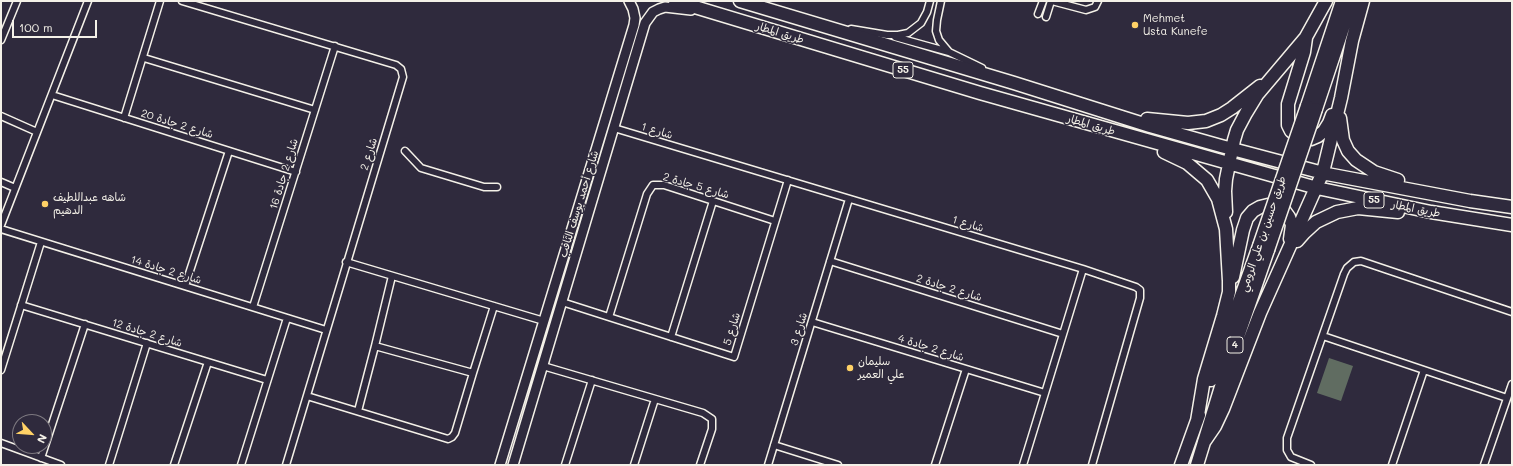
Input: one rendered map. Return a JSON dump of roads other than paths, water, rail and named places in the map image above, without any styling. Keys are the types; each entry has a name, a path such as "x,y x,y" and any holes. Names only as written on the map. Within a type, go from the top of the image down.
{"highway":[{"name":"طريق المطار","path":"675,1 899,69 1132,137 1317,188 1431,212 1512,225"},
{"name":"طريق المطار","path":"740,1 1014,83 1150,126 1232,148 1323,172 1470,201 1512,207"},
{"path":"1197,421 1204,379 1223,316 1228,292 1229,281 1225,191 1232,148 1237,130 1257,95 1306,37 1326,1"},
{"name":"طريق حسين بن علي الرومي","path":"1311,107 1342,1"},
{"name":"طريق حسين بن علي الرومي","path":"1181,465 1263,248 1311,107 1352,1"},
{"path":"1204,442 1224,409 1260,313 1323,172 1341,98 1349,53 1363,1"},
{"path":"1306,37 1304,52 1288,104 1287,120 1291,131 1304,139 1311,139 1318,136 1327,127 1335,105 1341,98"},
{"path":"1113,114 1171,122 1188,123 1206,121 1221,115 1232,108 1280,69"},
{"path":"1341,98 1341,133 1345,145 1356,160 1374,172 1389,178 1415,184 1433,194"},
{"path":"1132,137 1179,159 1201,173 1218,199 1226,229"},
{"path":"1228,292 1235,272 1243,230 1247,218 1253,211 1268,205 1276,206 1284,210 1292,225 1288,251"},
{"path":"1288,251 1316,222 1344,210 1365,208 1396,212 1431,212"},
{"name":"طريق حسين بن علي الرومي","path":"1196,465 1229,364 1263,248"}],"street":[{"path":"1,40 17,1"},
{"path":"1,225 88,1"},
{"path":"124,118 144,58 160,1"},
{"name":"شارع 2","path":"182,1 396,65 401,69 403,77 286,465"},
{"name":"شارع أحمد يوسف الثاقب","path":"500,465 634,25 635,18 629,1"},
{"path":"887,35 908,33 915,28 921,23 927,12 930,1"},
{"path":"942,1 936,31 939,40 949,52"},
{"path":"1038,14 1043,1"},
{"path":"1046,17 1052,1 1086,10 1093,8 1098,1"},
{"name":"شارع أحمد يوسف الثاقب","path":"513,465 645,23 653,12 665,7 714,13"},
{"path":"818,24 887,35 949,52 1014,83"},
{"path":"634,25 636,31 631,51 634,62"},
{"name":"شارع 2 جادة 16","path":"253,308 335,46"},
{"path":"144,58 315,110"},
{"name":"شارع 2 جادة 20","path":"52,95 296,172"},
{"path":"1,116 37,132"},
{"name":"شارع 1","path":"614,128 1083,269 1132,285 1140,290 1141,293 1115,388 1092,465"},
{"path":"185,286 229,151"},
{"path":"405,151 421,168 484,187 497,187"},
{"name":"شارع 5","path":"562,302 734,357 788,180"},
{"path":"1,182 15,188"},
{"name":"شارع 5 جادة 2","path":"609,317 647,194 653,185 664,185 775,221"},
{"name":"شارع 3","path":"768,465 849,199"},
{"path":"671,337 713,201"},
{"name":"شارع 2 جادة 14","path":"1,229 326,330"},
{"path":"1,370 41,242"},
{"path":"563,256 566,256 569,259 564,279 567,286"},
{"name":"شارع 2 جادة 2","path":"830,261 1063,334"},
{"path":"1310,465 1291,457 1288,453 1286,444 1287,438 1344,274 1347,268 1354,262 1361,261 1512,312"},
{"path":"346,262 544,321"},
{"path":"1023,465 1083,269"},
{"path":"358,411 392,276"},
{"name":"شارع 2 جادة 12","path":"21,305 267,380"},
{"path":"307,396 448,439 455,434 494,306"},
{"path":"241,465 287,318"},
{"name":"شارع 2 جادة 4","path":"812,322 1045,393"},
{"path":"41,458 85,324"},
{"path":"1323,336 1507,398"},
{"path":"109,465 146,343"},
{"path":"375,346 473,373"},
{"path":"174,465 208,362"},
{"path":"543,366 703,413 712,419 712,429 700,465"},
{"path":"935,465 966,369"},
{"path":"1392,465 1424,370"},
{"path":"565,465 592,380"},
{"path":"1484,465 1512,384"},
{"path":"634,465 655,399"},
{"path":"1,443 61,465"},
{"path":"774,445 837,465"}],"place":[{"name":"Mehmet Usta Kunefe","path":"1135,25"},
{"name":"شاهه عبداللطيف الدهيم","path":"45,204"},
{"name":"سليمان علي العمير","path":"850,368"}]}
